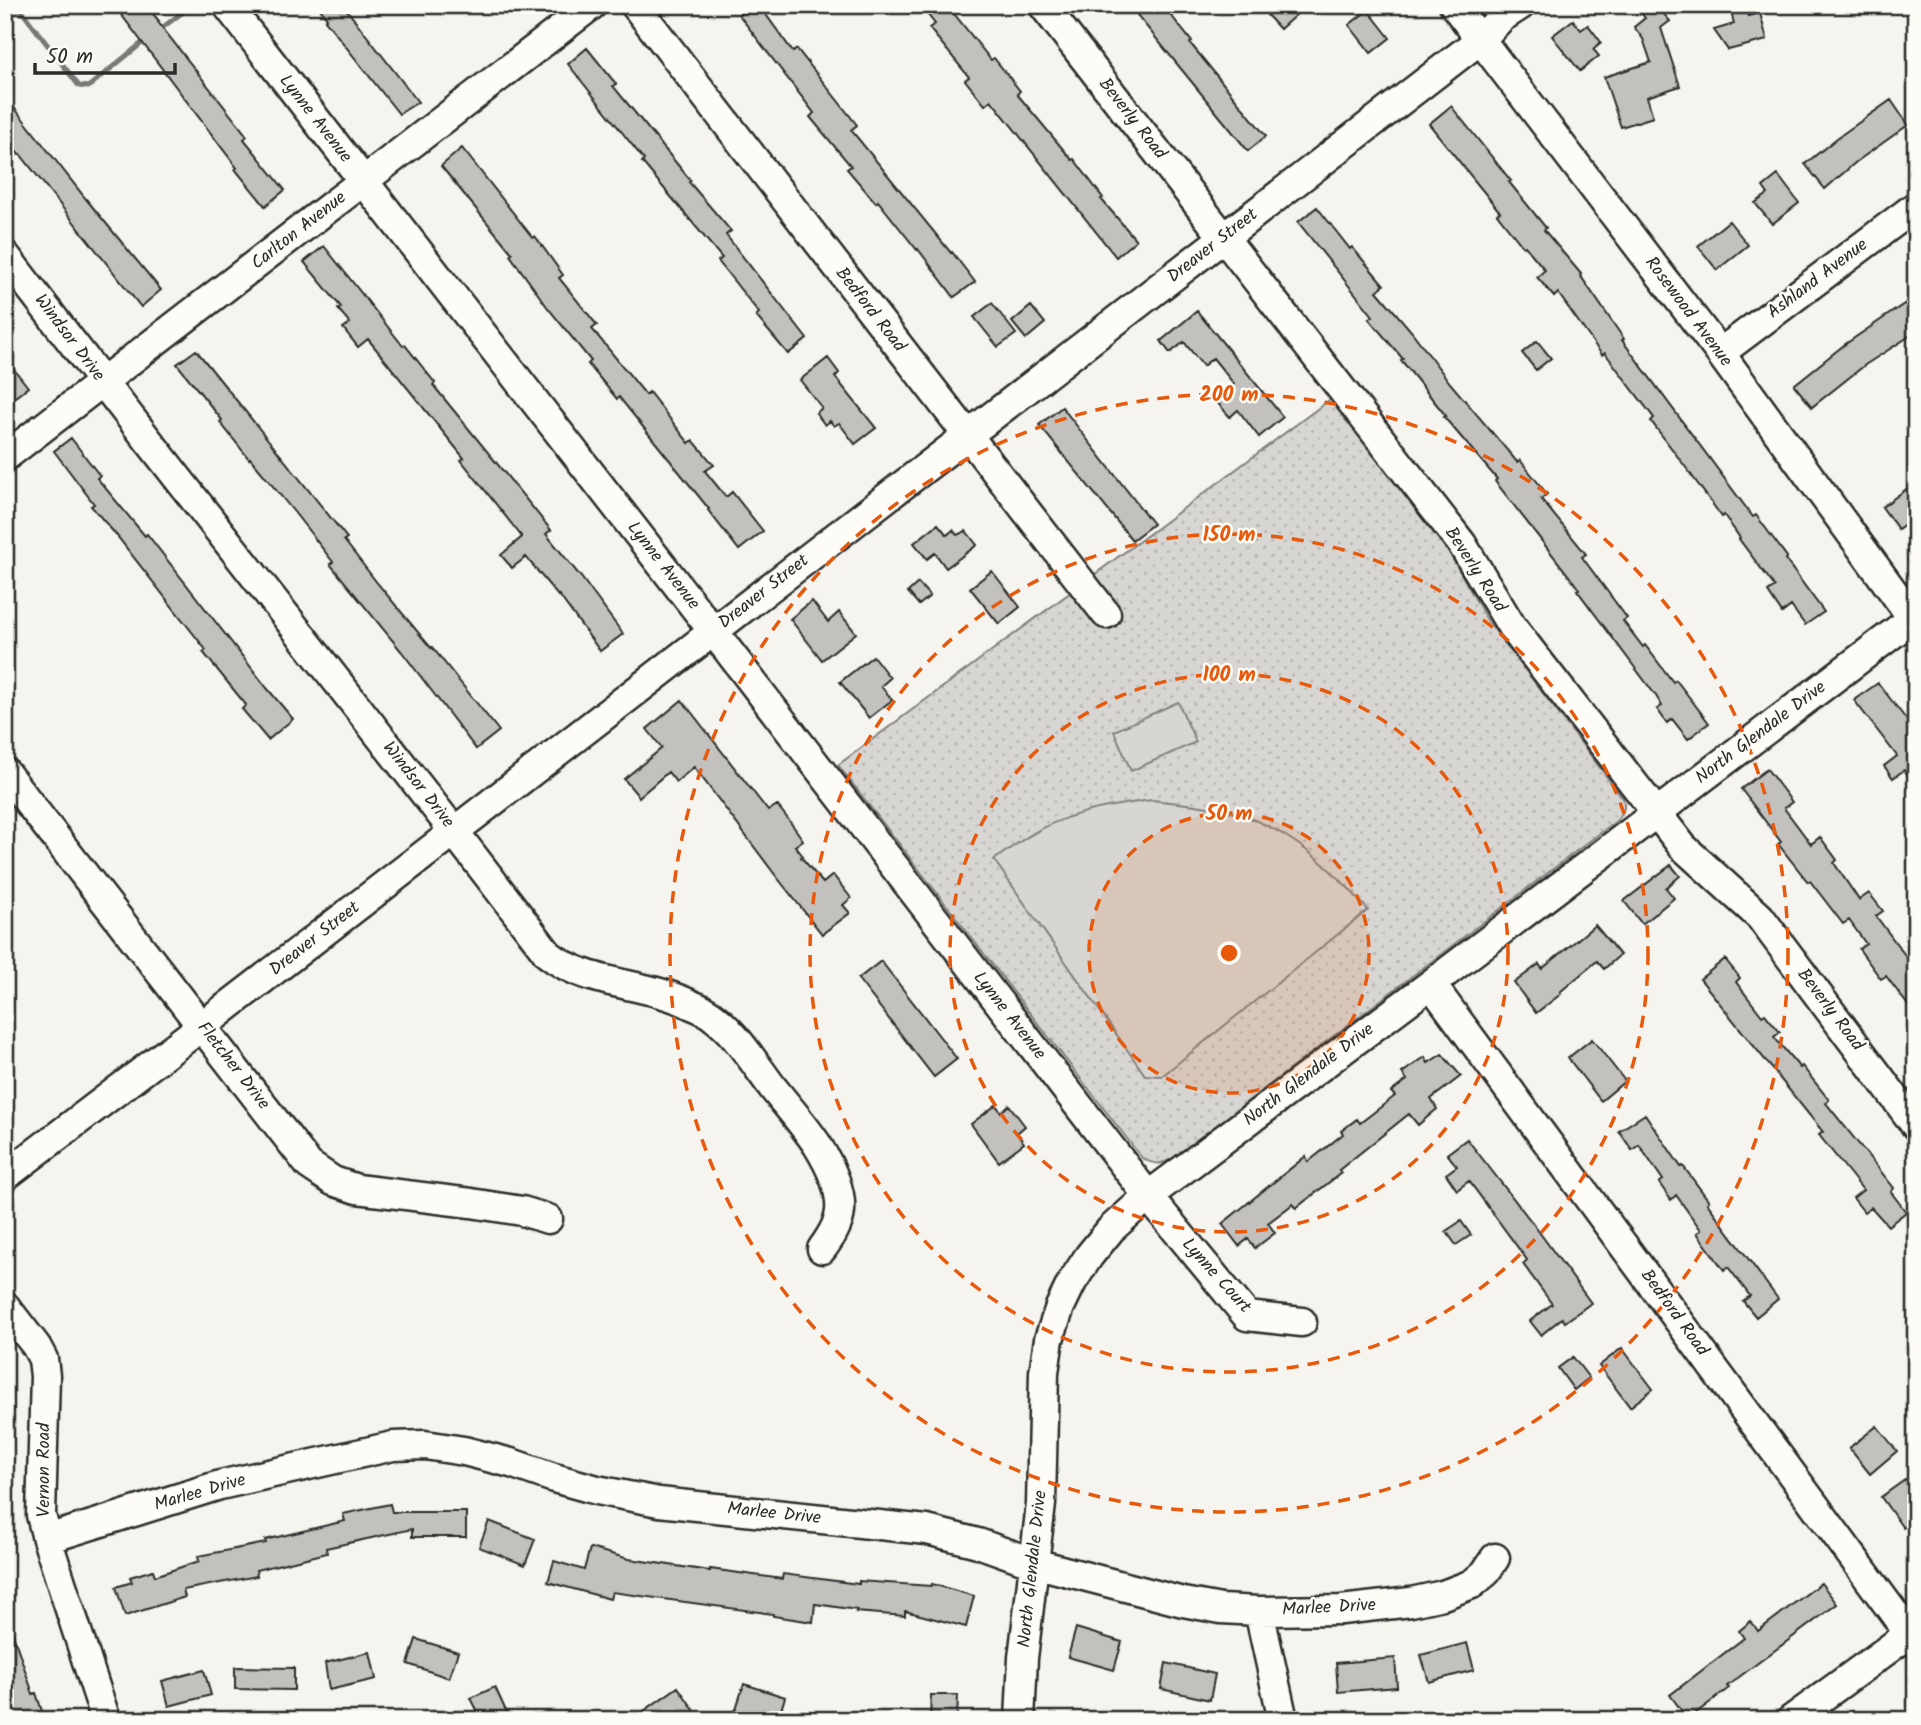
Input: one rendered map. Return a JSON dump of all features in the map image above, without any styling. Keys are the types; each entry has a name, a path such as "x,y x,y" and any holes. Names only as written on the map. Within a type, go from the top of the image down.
{"street":[{"name":"Lynne Avenue","path":"227,5 1147,1196"},
{"name":"Carlton Avenue","path":"5,457 592,5"},
{"name":"Bedford Road","path":"635,5 1106,614"},
{"name":"Beverly Road","path":"1044,5 1462,544 1512,627 1683,847 1760,917 1916,1126"},
{"name":"Rosewood Avenue","path":"1454,5 1720,353 1915,619"},
{"name":"Dreaver Street","path":"5,1176 1224,238 1481,39 1501,18 1521,5"},
{"name":"Ashland Avenue","path":"1720,353 1916,206"},
{"name":"Windsor Drive","path":"5,255 548,954 576,972 665,993 715,1017 733,1036 819,1147 831,1173 839,1194 840,1213 833,1233 822,1249"},
{"name":"North Glendale Drive","path":"1020,1720 1023,1658 1041,1504 1044,1385 1049,1339 1072,1282 1089,1256 1111,1229 1147,1196 1915,619"},
{"name":"Fletcher Drive","path":"5,772 309,1165 333,1181 357,1189 522,1211 548,1219"},
{"name":"Bedford Road","path":"1431,984 1912,1639"},
{"name":"Lynne Court","path":"1147,1196 1247,1316 1302,1322"},
{"name":"Vernon Road","path":"5,1306 43,1359 45,1376 41,1515 106,1720"},
{"name":"Marlee Drive","path":"47,1539 220,1485 393,1446 425,1445 464,1451 597,1490 659,1502 927,1530 1034,1563 1183,1602 1221,1609 1341,1610 1412,1602 1443,1595 1472,1584 1485,1573 1495,1559"},
{"path":"1259,1611 1283,1720"},
{"path":"1791,1720 1912,1639"}],"shaded area":[{"path":"1332,398 1450,554 1487,620 1623,798 1624,808 1616,821 1172,1159 1153,1163 1142,1158 838,765"},
{"path":"1178,702 1196,742 1131,771 1114,731"},
{"path":"1152,800 1228,811 1276,830 1326,866 1368,910 1162,1076 1145,1075 994,860 1035,832 1067,818"}],"building":[{"path":"114,5 146,5 247,136 244,139 285,190 265,206"},
{"path":"317,5 343,5 418,102 399,114 325,20 327,18"},
{"path":"752,5 759,5 793,52 797,49 857,125 851,130 975,282 954,297 878,201 876,203 847,169 851,166 810,117 814,113 739,15"},
{"path":"920,5 947,5 1020,91 1017,94 1072,160 1074,159 1103,198 1101,199 1136,240 1116,257 991,100 985,105 965,80 969,77 929,28 935,24"},
{"path":"1149,5 1163,5 1192,42 1190,43 1266,136 1248,151 1137,15"},
{"path":"1278,5 1291,5 1298,13 1280,29 1267,15"},
{"path":"1635,5 1656,5 1670,21 1661,28 1680,86 1647,97 1653,117 1621,127 1604,77 1651,62 1643,39 1634,27 1645,18"},
{"path":"1746,7 1748,16 1760,13 1767,40 1728,50 1714,30 1734,24 1731,11"},
{"path":"1368,10 1390,38 1371,53 1349,25"},
{"path":"1573,20 1581,30 1588,25 1601,42 1593,49 1599,56 1580,71 1552,36"},
{"path":"587,48 616,84 613,86 731,231 726,235 807,339 788,354 756,316 759,313 718,261 722,258 642,162 644,160 568,64"},
{"path":"5,96 161,290 141,307 5,138"},
{"path":"1891,100 1908,125 1856,162 1825,189 1805,164"},
{"path":"1451,106 1511,181 1509,182 1546,228 1544,230 1581,274 1624,339 1622,340 1753,517 1756,515 1824,612 1805,625 1791,606 1782,613 1768,592 1775,587 1724,515 1722,517 1651,421 1654,418 1605,353 1602,355 1558,293 1554,297 1537,277 1545,270 1525,246 1523,247 1497,214 1500,212 1429,124"},
{"path":"462,148 533,238 535,236 563,275 559,278 597,325 592,329 646,395 649,392 689,443 693,440 714,465 705,471 726,497 732,492 763,531 739,550 619,397 617,399 588,364 591,361 548,308 510,255 512,253 441,166"},
{"path":"1778,175 1799,203 1772,224 1755,203 1768,194 1763,187"},
{"path":"1317,207 1350,249 1352,247 1384,285 1377,291 1450,383 1547,494 1541,499 1586,554 1582,557 1627,618 1623,621 1673,682 1676,680 1709,723 1688,739 1672,719 1667,723 1657,709 1662,706 1656,696 1577,590 1579,589 1495,481 1497,479 1444,417 1446,416 1401,360 1403,359 1369,319 1373,316 1298,222"},
{"path":"1729,221 1748,245 1717,270 1698,246"},
{"path":"324,246 551,530 546,534 623,634 600,651 559,595 526,557 512,568 501,555 522,537 461,460 464,458 368,339 358,347 343,328 350,323 338,309 341,307 304,262"},
{"path":"1916,296 1916,332 1865,365 1812,407 1794,385 1844,345"},
{"path":"992,303 1016,334 998,347 974,317"},
{"path":"1031,306 1045,323 1026,339 1012,322"},
{"path":"1197,311 1283,417 1259,437 1238,410 1230,417 1215,400 1234,384 1213,358 1203,366 1184,342 1170,353 1161,341"},
{"path":"1537,341 1551,358 1536,370 1522,353"},
{"path":"196,350 347,538 344,540 378,584 499,731 476,749 177,364"},
{"path":"5,358 28,387 5,405"},
{"path":"828,358 839,373 835,377 876,428 855,444 839,423 834,426 830,421 825,425 816,413 822,408 800,380"},
{"path":"1062,407 1153,524 1132,540 1039,425"},
{"path":"71,438 100,476 97,478 145,536 147,534 293,719 268,740 242,709 246,705 203,652 206,650 91,506 94,504 54,451"},
{"path":"1916,482 1916,516 1898,529 1882,507"},
{"path":"938,524 947,535 953,530 957,535 966,531 977,545 946,568 935,553 927,559 914,543"},
{"path":"992,571 1020,607 999,624 970,588"},
{"path":"918,583 930,596 919,605 908,592"},
{"path":"812,601 828,622 839,612 856,633 822,660 790,619"},
{"path":"873,656 890,678 881,686 892,700 869,718 840,682"},
{"path":"1878,683 1916,732 1916,785 1904,770 1893,778 1884,766 1897,756 1854,700"},
{"path":"682,700 768,811 777,805 788,819 803,840 795,846 803,856 801,857 823,883 833,875 851,898 843,905 850,913 822,934 694,767 676,782 668,772 639,797 624,779 662,748 647,729"},
{"path":"1767,769 1792,802 1784,808 1811,844 1820,837 1837,860 1834,863 1859,900 1869,893 1883,911 1876,916 1916,970 1916,1016 1886,976 1881,979 1859,949 1866,944 1849,920 1843,924 1810,881 1808,882 1778,844 1781,842 1741,789"},
{"path":"1671,865 1680,876 1666,888 1674,898 1642,924 1624,901"},
{"path":"1595,925 1620,955 1604,969 1597,961 1536,1013 1514,983 1539,964 1542,969"},
{"path":"1725,959 1740,978 1736,982 1762,1016 1765,1014 1780,1032 1774,1037 1800,1068 1802,1066 1829,1100 1826,1103 1894,1188 1891,1192 1906,1212 1888,1226 1871,1207 1864,1212 1853,1198 1863,1190 1819,1135 1823,1132 1700,979"},
{"path":"881,961 957,1059 934,1077 858,979"},
{"path":"1592,1039 1625,1081 1601,1101 1568,1058"},
{"path":"1442,1054 1461,1076 1431,1099 1437,1109 1418,1125 1409,1114 1296,1208 1293,1204 1268,1223 1275,1233 1255,1248 1248,1239 1239,1246 1222,1224 1306,1156 1308,1162 1343,1134 1341,1131 1357,1119 1360,1123 1395,1096 1391,1092 1407,1080 1402,1073 1425,1057 1428,1063"},
{"path":"996,1105 1001,1112 1009,1105 1025,1126 1017,1133 1024,1143 999,1162 971,1124"},
{"path":"1645,1114 1778,1299 1756,1317 1743,1301 1750,1296 1728,1267 1724,1270 1697,1233 1701,1230 1676,1195 1671,1200 1659,1183 1663,1180 1639,1145 1632,1150 1619,1131"},
{"path":"1467,1139 1591,1303 1565,1322 1562,1318 1541,1335 1530,1321 1552,1304 1523,1264 1527,1260 1469,1181 1457,1190 1446,1174 1457,1166 1447,1154"},
{"path":"1461,1221 1471,1235 1456,1245 1446,1231"},
{"path":"1622,1348 1653,1389 1630,1407 1599,1366"},
{"path":"1573,1357 1589,1378 1574,1390 1558,1368"},
{"path":"1877,1426 1897,1451 1870,1474 1849,1448"},
{"path":"1916,1472 1916,1540 1906,1526 1903,1528 1881,1497"},
{"path":"390,1504 392,1512 466,1512 466,1537 412,1537 412,1529 326,1548 327,1553 256,1570 257,1576 183,1590 185,1597 125,1616 116,1587 132,1582 130,1577 153,1570 155,1576 199,1561 198,1556 266,1543 265,1540 345,1521 343,1514"},
{"path":"489,1521 535,1539 525,1565 479,1547"},
{"path":"590,1548 629,1559 710,1571 782,1579 783,1574 859,1584 859,1581 932,1584 974,1596 966,1627 905,1611 905,1616 856,1612 857,1610 815,1604 813,1622 612,1592 610,1599 548,1582 554,1561 584,1570"},
{"path":"1821,1583 1837,1604 1727,1686 1729,1688 1688,1719 1670,1695 1744,1638 1739,1631 1751,1621 1758,1631"},
{"path":"5,1619 8,1619 33,1694 36,1693 45,1720 14,1720 5,1694"},
{"path":"1076,1628 1122,1642 1114,1670 1068,1657"},
{"path":"416,1639 458,1652 449,1678 408,1664"},
{"path":"1467,1643 1474,1670 1429,1682 1421,1655"},
{"path":"370,1652 376,1679 329,1690 325,1663"},
{"path":"1395,1658 1397,1687 1338,1692 1336,1663"},
{"path":"1166,1663 1215,1674 1210,1700 1161,1689"},
{"path":"235,1667 294,1668 294,1690 235,1689"},
{"path":"204,1670 211,1695 169,1706 162,1681"},
{"path":"744,1684 785,1697 778,1720 758,1720 735,1712"},
{"path":"495,1687 510,1720 482,1720 471,1698"},
{"path":"678,1687 701,1720 631,1720"},
{"path":"931,1695 958,1695 957,1720 930,1720"}],"waterway":[{"path":"17,5 79,86 88,87 147,39"},
{"path":"158,31 192,5"}]}
